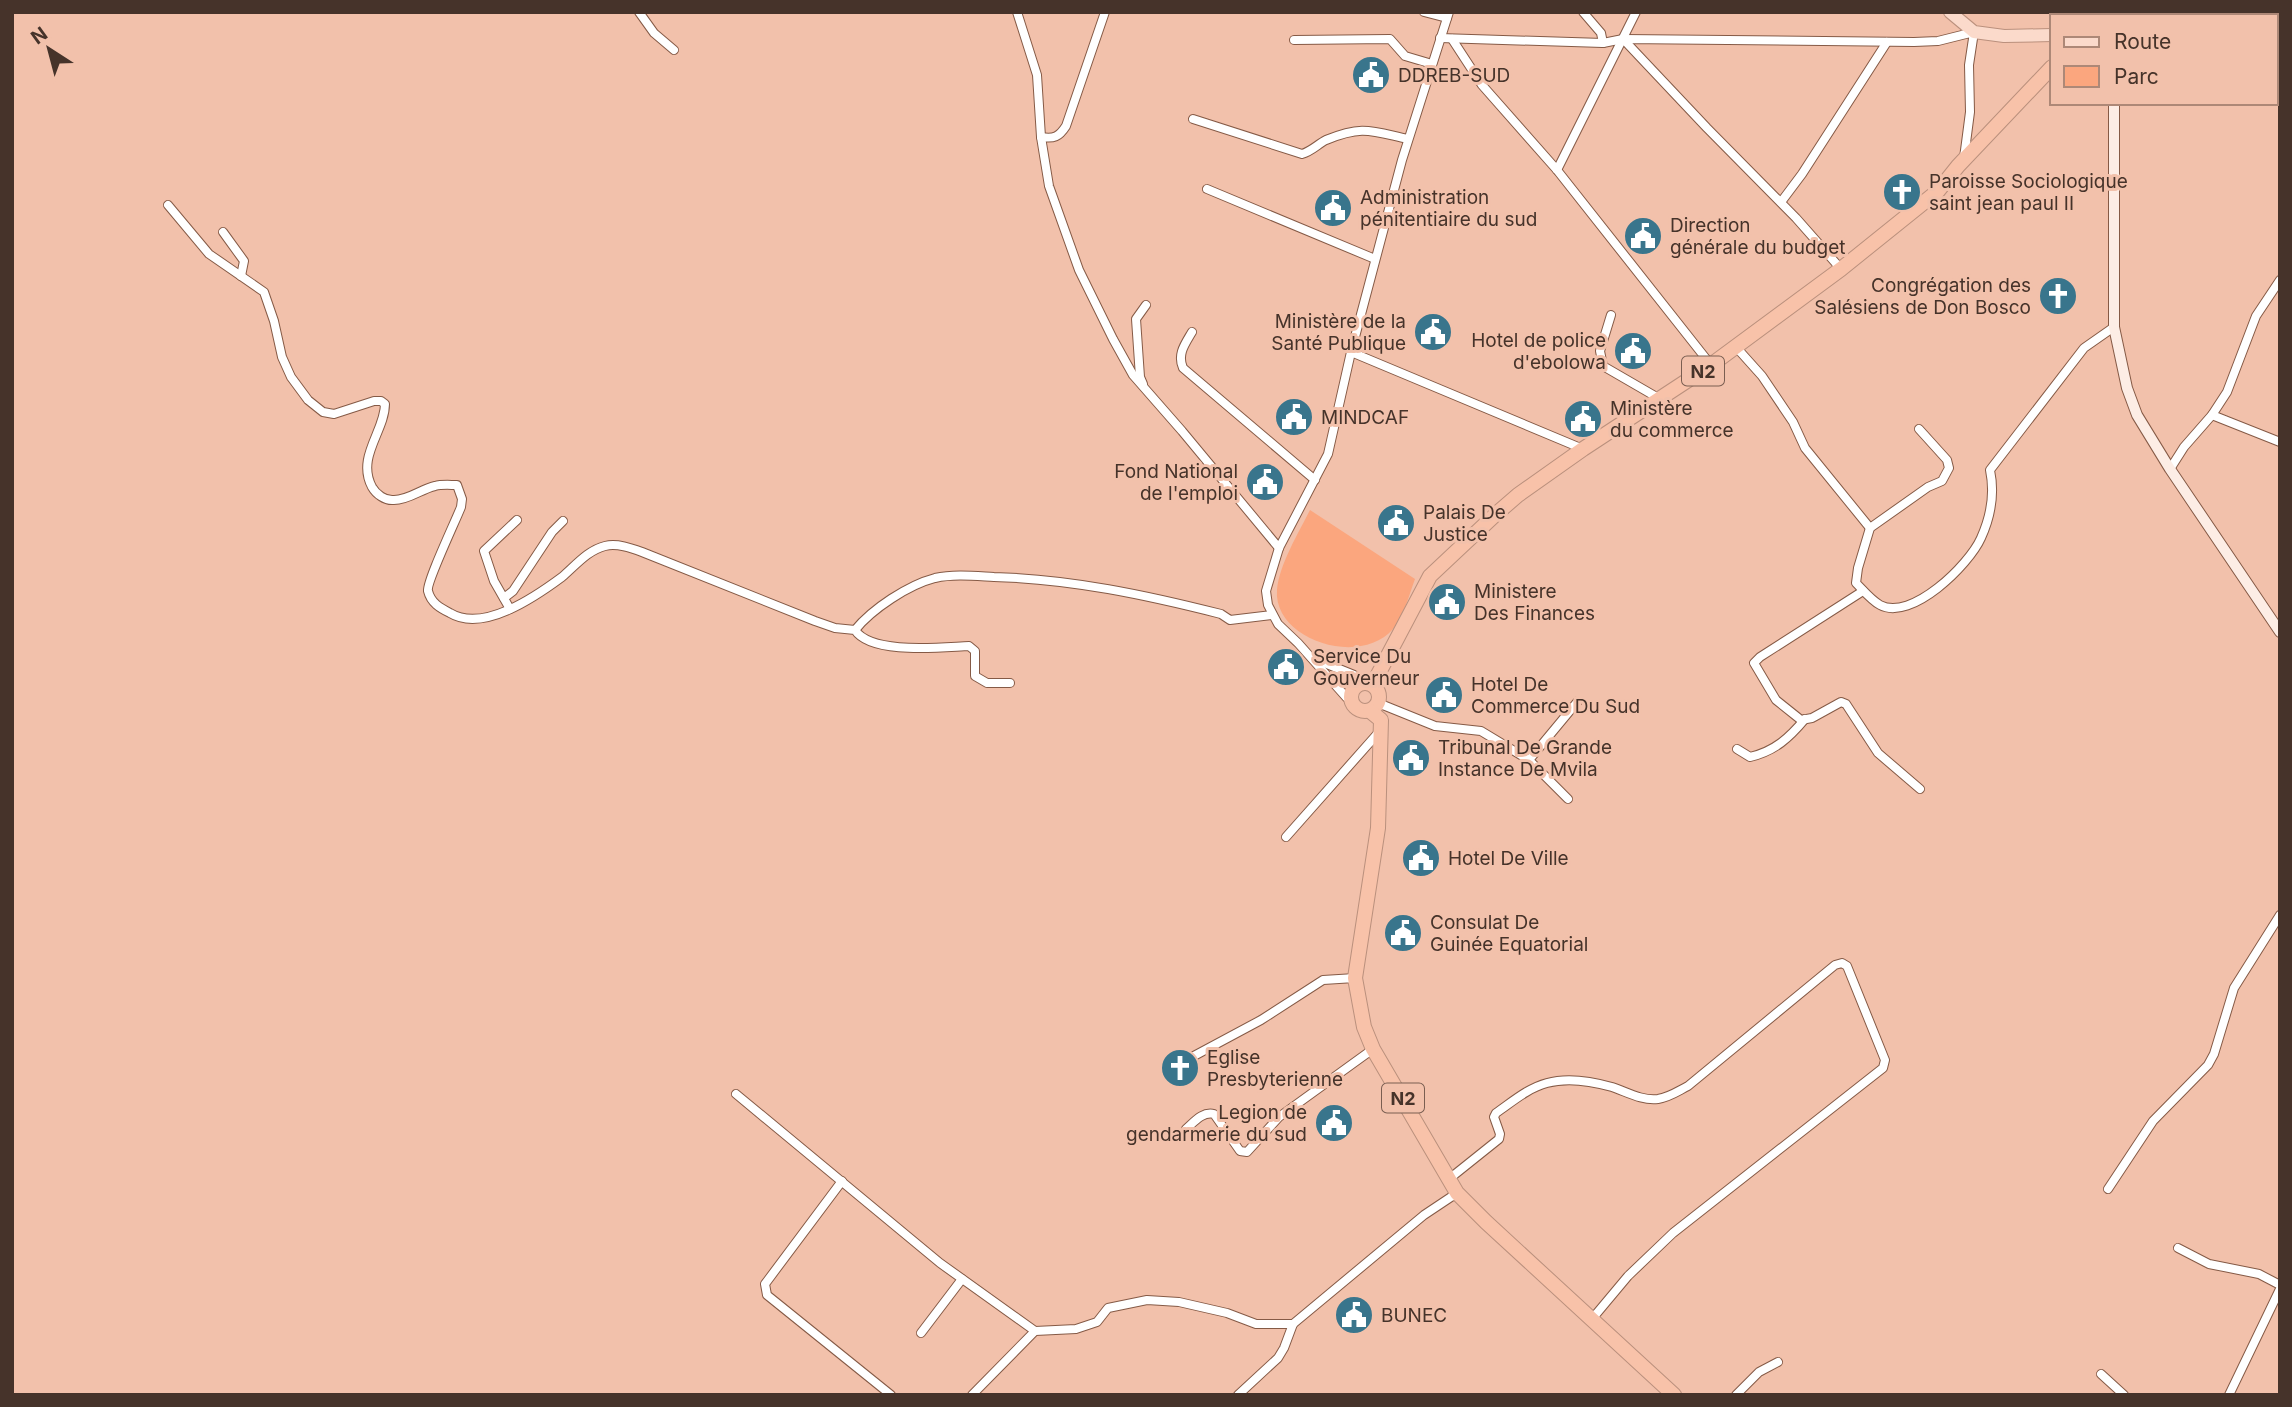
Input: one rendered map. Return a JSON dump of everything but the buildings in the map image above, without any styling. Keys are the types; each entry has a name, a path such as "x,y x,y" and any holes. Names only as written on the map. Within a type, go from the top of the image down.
{"highway":[{"name":"N2","path":"1351,701 1353,690 1362,683 1371,684 1430,576 1518,495 1711,365 1840,269 1938,191 1963,160 2050,69"},
{"path":"1371,684 1379,693 1374,707 1381,720 1381,730"},
{"path":"1351,701 1359,710 1374,707"},
{"name":"N2","path":"1381,730 1378,828 1355,978 1364,1027 1373,1049 1457,1192 1674,1395"}],"main road":[{"path":"1950,12 1974,32 2004,36 2050,35"},
{"path":"2114,105 2114,327 2125,378 2137,415 2169,469 2280,632"}],"street":[{"path":"639,12 654,33 674,50"},
{"path":"1017,12 1037,75 1041,137 1049,186 1079,270 1133,375 1279,548"},
{"path":"1041,137 1053,139 1066,126 1105,12"},
{"path":"1351,701 1278,624 1272,615 1266,591 1279,548 1328,454 1375,259 1408,139 1448,15 1424,12"},
{"path":"1583,12 1601,33 1603,43"},
{"path":"1557,170 1636,12"},
{"path":"1440,38 1603,43 1623,39 1886,42 1938,41 1974,32 1969,65 1970,112 1963,160"},
{"path":"1294,40 1390,39 1405,56 1432,64"},
{"path":"1452,39 1482,85 1557,170 1711,365"},
{"path":"1623,39 1706,128 1781,202 1840,269"},
{"path":"1781,202 1802,174 1886,42"},
{"path":"1193,119 1302,154 1322,142 1356,130 1408,139"},
{"path":"1207,189 1375,259"},
{"path":"168,205 209,254 264,292 282,357 291,377 308,400 323,412 334,414 374,401 385,404 383,419 374,436 367,463 368,479 375,494 391,501 416,495 433,486 457,485 462,499 461,507 440,559 429,578 427,590 435,604 456,617 483,618 510,609 561,577 587,555 606,545 642,552 815,621 835,628 855,630"},
{"path":"223,232 244,261 241,276"},
{"path":"2169,469 2227,392 2256,316 2280,280"},
{"path":"1146,305 1136,319 1137,351 1140,377 1149,396"},
{"path":"1611,315 1600,351 1603,366 1660,399"},
{"path":"1919,429 1947,460 1949,468 1942,481 1870,528 1856,583 1881,606 1898,608 1913,604 1951,578 1967,560 1980,541 1992,509 1993,483 1990,470 2084,348 2114,327"},
{"path":"1192,332 1181,351 1180,361 1183,368 1315,480"},
{"path":"1735,346 1762,376 1793,422 1805,448 1870,528"},
{"path":"1351,352 1583,449"},
{"path":"2212,415 2280,442"},
{"path":"510,609 494,581 484,551 517,520"},
{"path":"504,598 513,591 552,532 563,521"},
{"path":"855,630 870,613 909,589 945,576 1020,578 1112,588 1221,614 1230,620 1272,615"},
{"path":"1805,719 1801,720 1776,701 1754,663 1863,591"},
{"path":"855,630 860,638 895,648 970,646 975,651 975,676 987,683 1010,683"},
{"path":"1312,658 1371,684"},
{"path":"1529,760 1578,701"},
{"path":"1737,749 1750,757 1766,753 1788,738 1805,719 1841,702 1846,704 1878,753 1920,789"},
{"path":"1374,707 1436,726 1482,731 1529,760 1568,799"},
{"path":"1286,837 1381,730"},
{"path":"2108,1189 2154,1121 2208,1065 2214,1054 2234,988 2280,915"},
{"path":"1449,1179 1499,1139 1494,1117 1496,1113 1530,1089 1549,1082 1578,1080 1609,1086 1643,1098 1656,1100 1670,1096 1688,1086 1802,990 1836,965 1842,963 1847,966 1885,1060 1883,1068 1673,1233 1628,1276 1592,1319"},
{"path":"1192,1057 1261,1020 1323,980 1355,978"},
{"path":"1186,1129 1203,1115 1214,1114 1240,1151 1247,1152 1279,1117 1373,1049"},
{"path":"736,1094 940,1263 1035,1331 1076,1329 1097,1322 1108,1308 1147,1300 1197,1306 1256,1324 1293,1324"},
{"path":"842,1181 765,1284 764,1290 891,1395"},
{"path":"1238,1395 1282,1353 1293,1324 1457,1192"},
{"path":"2178,1248 2209,1264 2259,1274 2280,1287 2229,1395"},
{"path":"921,1333 962,1279"},
{"path":"972,1395 1035,1331"},
{"path":"1736,1395 1759,1372 1777,1362"},
{"path":"2101,1374 2124,1395"}],"green space":[{"path":"1310,510 1415,579 1397,624 1378,641 1360,646 1340,647 1321,642 1303,634 1289,622 1279,607 1277,590 1281,570"}],"place":[{"name":"DDREB-SUD","path":"1371,75"},
{"name":"Paroisse Sociologique saint jean paul II","path":"1902,192"},
{"name":"Administration pénitentiaire du sud","path":"1333,208"},
{"name":"Direction générale du budget","path":"1643,236"},
{"name":"Congrégation des Salésiens de Don Bosco","path":"2058,296"},
{"name":"Ministère de la Santé Publique","path":"1433,332"},
{"name":"Hotel de police d'ebolowa","path":"1633,351"},
{"name":"MINDCAF","path":"1294,417"},
{"name":"Ministère du commerce","path":"1583,419"},
{"name":"Fond National de l'emploi","path":"1265,482"},
{"name":"Palais De Justice","path":"1396,523"},
{"name":"Ministere Des Finances","path":"1447,602"},
{"name":"Service Du Gouverneur","path":"1286,667"},
{"name":"Hotel De Commerce Du Sud","path":"1444,695"},
{"name":"Tribunal De Grande Instance De Mvila","path":"1411,758"},
{"name":"Hotel De Ville","path":"1421,858"},
{"name":"Consulat De Guinée Equatorial","path":"1403,933"},
{"name":"Eglise Presbyterienne","path":"1180,1068"},
{"name":"Legion de gendarmerie du sud","path":"1334,1123"},
{"name":"BUNEC","path":"1354,1315"}]}
